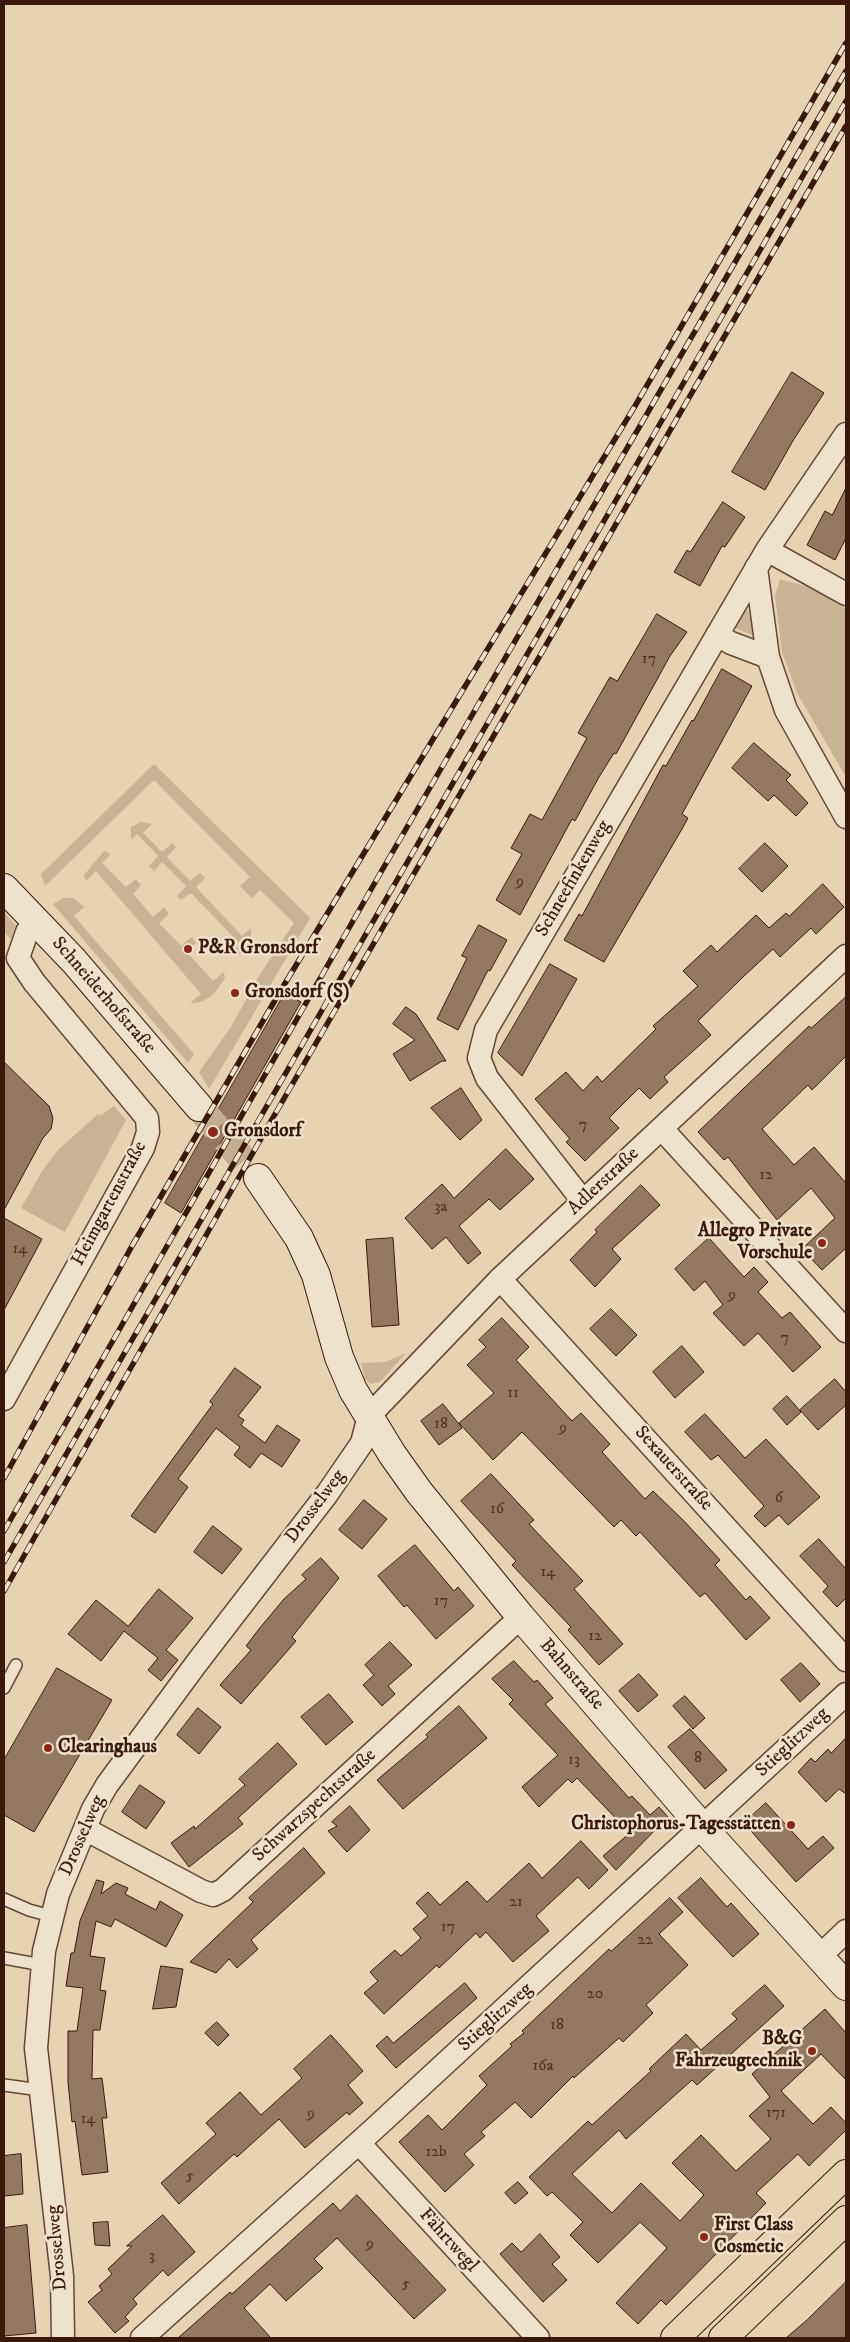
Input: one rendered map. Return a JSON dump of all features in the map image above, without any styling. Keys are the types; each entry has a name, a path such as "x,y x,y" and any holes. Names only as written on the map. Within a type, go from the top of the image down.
{"main road":[{"path":"675,2338 846,2174"},
{"path":"723,2338 846,2220"}],"street":[{"name":"Schneefinkenweg","path":"584,1201 487,1078 479,1058 486,1030 761,559 846,434"},
{"path":"846,594 761,559 768,657 786,710 846,817"},
{"path":"717,635 731,643 768,657"},
{"name":"Schneiderhofstraße","path":"4,888 37,920 199,1107"},
{"name":"Heimgartenstraße","path":"4,1400 142,1148 148,1132 147,1118 34,982 18,958 27,932 37,920"},
{"name":"Adlerstraße","path":"369,1416 500,1279 846,956"},
{"path":"662,1129 846,1331"},
{"name":"Bahnstraße","path":"258,1178 299,1238 316,1275 339,1358 353,1390 392,1454 420,1492 521,1617 703,1828 846,1986"},
{"name":"Sexauerstraße","path":"500,1279 846,1660"},
{"name":"Drosselweg","path":"63,2338 62,2276 36,2048 42,1965 51,1916 58,1894 85,1828 107,1785 196,1664 327,1494 362,1443 369,1416"},
{"name":"Schwarzspechtstraße","path":"85,1828 201,1891 213,1895 223,1890 521,1617"},
{"name":"Stieglitzweg","path":"142,2338 360,2143 846,1694"},
{"path":"819,1957 846,1931"},
{"name":"Fährtwegl","path":"360,2143 538,2338"}],"lane":[{"path":"4,1688 16,1665"},
{"path":"4,1899 29,1910 51,1916"},
{"path":"4,1958 42,1965"},
{"path":"4,2085 40,2090"}],"shaded area":[{"path":"780,579 808,587 846,609 846,777 797,693 782,652 775,595"},
{"path":"743,609 748,611 754,632 751,635 734,627"},
{"path":"154,764 310,918 209,1089 199,1072 231,1027 259,976 294,923 260,890 252,898 240,886 250,877 154,780 45,886 41,874"},
{"path":"141,822 152,824 143,833 162,852 172,843 176,847 167,857 190,881 200,873 205,878 196,887 242,936 251,928 251,945 241,954 232,952 240,944 191,893 181,900 177,896 186,886 162,862 154,871 149,866 158,856 137,834 131,840 131,827"},
{"path":"104,851 111,854 102,863 126,887 136,879 141,885 133,894 153,917 164,907 169,914 159,923 181,946 192,937 196,943 186,951 213,981 224,972 225,978 218,989 207,999 190,1003 201,994 96,871 86,881 84,875"},
{"path":"64,898 73,898 84,907 74,916 194,1054 188,1063 53,904"},
{"path":"4,912 15,925 11,939 4,932"},
{"path":"114,1106 126,1120 65,1232 21,1208 42,1171 57,1151 98,1114 100,1116"},
{"path":"406,1353 380,1382 371,1384 365,1379 361,1363 385,1362"}],"building":[{"path":"792,372 824,393 794,439 765,490 732,472"},
{"path":"846,488 846,538 835,560 807,545 825,511 832,515"},
{"path":"723,502 745,517 725,547 722,546 700,586 674,572 687,550 690,552"},
{"path":"657,614 687,632 670,656 616,754 614,753 599,777 575,821 572,819 520,915 496,900 522,854 511,848 530,814 542,820 587,738 578,733 610,677 617,681"},
{"path":"722,669 752,686 682,814 688,818 604,962 564,940 579,914 582,916 663,765 666,766"},
{"path":"754,743 791,775 786,780 808,803 796,816 774,795 768,801 732,768"},
{"path":"765,843 788,866 762,892 739,869"},
{"path":"823,884 844,907 816,934 811,928 780,957 773,949 698,1021 711,1035 664,1077 668,1082 650,1099 639,1088 609,1118 619,1128 585,1161 566,1142 570,1139 535,1099 566,1072 583,1091 597,1076 602,1082 656,1029 653,1026 698,986 683,971 711,945 717,952 756,915 769,928 786,913 789,916"},
{"path":"479,925 507,940 490,971 488,970 458,1030 437,1019 467,958 462,956"},
{"path":"550,964 577,979 522,1076 498,1053"},
{"path":"285,993 301,1002 181,1213 165,1203"},
{"path":"846,997 846,1056 812,1090 808,1085 762,1129 794,1165 814,1147 846,1183 846,1248 822,1270 802,1249 835,1218 811,1188 777,1220 728,1157 724,1160 698,1132 809,1026 811,1028"},
{"path":"406,1007 416,1014 446,1061 442,1061 410,1081 393,1054 415,1040 393,1024"},
{"path":"4,1062 49,1106 53,1118 51,1129 43,1138 4,1210"},
{"path":"461,1088 482,1120 460,1140 431,1108"},
{"path":"506,1149 534,1179 500,1210 489,1199 459,1226 481,1253 468,1264 446,1237 432,1249 405,1218 442,1184 454,1198"},
{"path":"641,1185 660,1205 612,1249 621,1259 595,1287 570,1260 597,1232 595,1230"},
{"path":"4,1218 42,1239 4,1310"},
{"path":"393,1238 399,1325 372,1327 366,1240"},
{"path":"709,1238 744,1277 754,1267 768,1282 758,1292 782,1318 790,1312 821,1347 793,1372 758,1333 744,1346 713,1313 723,1305 705,1281 694,1291 675,1269"},
{"path":"611,1309 637,1335 616,1356 590,1329"},
{"path":"502,1318 529,1347 516,1360 572,1421 581,1413 610,1444 602,1452 645,1499 653,1491 720,1560 715,1565 746,1600 750,1596 770,1618 746,1640 705,1593 700,1597 640,1532 636,1536 621,1520 614,1527 522,1432 493,1460 459,1423 494,1393 467,1365 486,1347 479,1340"},
{"path":"682,1346 704,1372 675,1398 653,1372"},
{"path":"235,1368 261,1387 238,1416 244,1420 241,1425 265,1443 277,1425 300,1440 282,1467 261,1453 250,1468 234,1455 240,1447 216,1428 178,1479 188,1487 155,1533 131,1516 213,1404 210,1402"},
{"path":"835,1379 846,1392 846,1405 818,1430 800,1410"},
{"path":"787,1396 801,1412 787,1425 773,1409"},
{"path":"443,1404 462,1428 439,1445 421,1421"},
{"path":"705,1414 745,1458 766,1439 820,1497 788,1525 779,1515 765,1527 754,1516 764,1506 718,1455 711,1460 685,1432"},
{"path":"491,1474 534,1520 529,1524 583,1581 574,1589 623,1644 599,1665 568,1630 571,1627 512,1565 516,1561 461,1501"},
{"path":"364,1500 387,1519 362,1549 339,1530"},
{"path":"213,1526 242,1549 222,1574 194,1552"},
{"path":"819,1539 846,1569 846,1598 837,1607 823,1592 828,1586 800,1556"},
{"path":"415,1545 454,1591 458,1587 474,1606 436,1639 407,1605 404,1607 378,1576"},
{"path":"321,1558 339,1578 292,1637 296,1641 241,1704 220,1685 251,1650 246,1646 259,1629 284,1599 306,1579 302,1575"},
{"path":"159,1589 193,1618 166,1650 178,1660 161,1681 148,1670 158,1658 124,1631 101,1661 68,1634 96,1600 128,1626"},
{"path":"390,1642 412,1665 388,1686 395,1694 382,1706 363,1685 374,1675 365,1665"},
{"path":"514,1661 534,1682 537,1680 553,1698 545,1704 629,1798 632,1796 650,1815 659,1807 668,1817 616,1870 603,1856 630,1833 577,1778 572,1783 568,1779 539,1807 522,1787 558,1755 509,1704 513,1700 492,1679"},
{"path":"801,1663 820,1684 800,1702 781,1680"},
{"name":"Clearinghaus","path":"57,1668 112,1700 34,1832 4,1815 4,1760"},
{"path":"639,1674 658,1695 638,1712 619,1691"},
{"path":"329,1694 353,1722 326,1745 301,1717"},
{"path":"685,1696 705,1718 693,1729 673,1706"},
{"path":"459,1706 487,1738 403,1809 377,1780 428,1737 426,1735"},
{"path":"198,1708 221,1727 199,1754 177,1735"},
{"path":"690,1729 727,1770 705,1789 668,1747"},
{"path":"846,1738 846,1794 839,1789 826,1802 798,1772 811,1758 815,1762 828,1749 831,1753"},
{"path":"278,1743 297,1764 238,1818 243,1824 189,1867 171,1843 194,1826 195,1829 245,1785 239,1779"},
{"path":"140,1785 165,1802 146,1829 122,1812"},
{"path":"766,1803 808,1849 823,1836 834,1848 796,1882 744,1823"},
{"path":"350,1806 370,1830 347,1852 328,1831 337,1826 332,1822"},
{"path":"581,1841 608,1870 589,1889 578,1877 536,1916 549,1931 513,1962 486,1932 480,1938 476,1933 439,1968 437,1965 384,2014 364,1993 378,1981 370,1972 395,1950 401,1956 421,1938 413,1929 428,1916 416,1903 428,1892 440,1905 467,1881 487,1902 529,1863 542,1878"},
{"path":"304,1848 325,1873 251,1940 258,1949 237,1968 229,1959 216,1973 190,1962 253,1902 249,1898"},
{"path":"701,1878 727,1907 731,1903 759,1934 733,1957 678,1898"},
{"path":"97,1880 104,1882 101,1894 116,1883 128,1888 125,1894 156,1910 160,1901 183,1915 166,1947 115,1919 111,1927 96,1921 90,1956 105,1958 100,1990 106,1991 100,2030 93,2030 92,2079 102,2078 107,2118 102,2118 108,2172 82,2175 75,2121 72,2122 68,2082 68,2031 77,2031 83,1988 66,1986 71,1953 74,1953 80,1921"},
{"path":"670,1898 683,1912 659,1934 688,1965 646,2005 653,2013 623,2042 619,2038 574,2078 573,2076 531,2118 515,2102 481,2132 485,2136 464,2154 474,2165 445,2192 399,2142 428,2115 442,2130 487,2085 479,2076 512,2046 510,2044 524,2033 522,2031 609,1949 611,1951"},
{"path":"161,1966 183,1969 176,2007 153,2009"},
{"path":"465,1983 477,1998 396,2068 376,2046 387,2036 393,2043"},
{"path":"765,1985 784,2006 697,2085 692,2080 626,2139 619,2130 572,2174 612,2213 641,2183 680,2221 704,2195 672,2163 701,2135 736,2171 771,2139 749,2116 770,2097 752,2074 825,2009 846,2033 846,2080 821,2054 781,2091 813,2124 831,2107 846,2123 846,2130 809,2166 798,2154 756,2193 766,2203 666,2305 661,2300 638,2324 616,2303 667,2248 640,2222 598,2263 570,2235 583,2222 552,2192 547,2196 529,2177 588,2121 592,2125 651,2071 649,2069 686,2034 701,2050 737,2019 732,2014"},
{"path":"217,2022 229,2035 218,2046 205,2033"},
{"path":"331,2035 363,2071 348,2085 363,2103 349,2115 347,2112 305,2148 279,2119 237,2157 234,2154 179,2204 161,2183 216,2134 206,2123 240,2092 261,2115 302,2078 294,2069"},
{"path":"21,2154 23,2194 4,2196 4,2156"},
{"path":"518,2182 528,2193 515,2204 505,2193"},
{"path":"357,2195 446,2290 414,2319 337,2238 314,2259 323,2268 286,2301 270,2284 244,2308 271,2338 178,2338 230,2292 232,2294 333,2203 340,2211"},
{"path":"163,2215 195,2252 168,2276 163,2270 133,2299 137,2304 125,2317 129,2321 115,2333 88,2302 102,2290 99,2286 112,2274 108,2269 132,2246 127,2246"},
{"path":"108,2222 110,2246 95,2245 93,2223"},
{"path":"27,2225 36,2333 4,2336 4,2228"},
{"path":"540,2234 560,2257 552,2264 567,2280 543,2302 500,2254 512,2243 521,2252"},
{"path":"846,2282 846,2338 786,2338 807,2320"}],"tunnel":[{"path":"199,1107 258,1178"}],"railway":[{"path":"4,1478 132,1246 281,990 635,406 846,43"},
{"path":"4,1531 381,872 846,71"},
{"path":"4,1562 846,101"},
{"path":"4,1591 267,1128 846,126"}],"place":[{"name":"P&R Gronsdorf","path":"188,949"},
{"name":"Gronsdorf (S)","path":"235,993"},
{"name":"Gronsdorf","path":"213,1132"},
{"name":"Allegro Private Vorschule","path":"822,1243"},
{"name":"Clearinghaus","path":"48,1748"},
{"name":"Christophorus-Tagesstätten","path":"791,1825"},
{"name":"B&G Fahrzeugtechnik","path":"812,2051"},
{"name":"First Class Cosmetic","path":"704,2237"}]}
